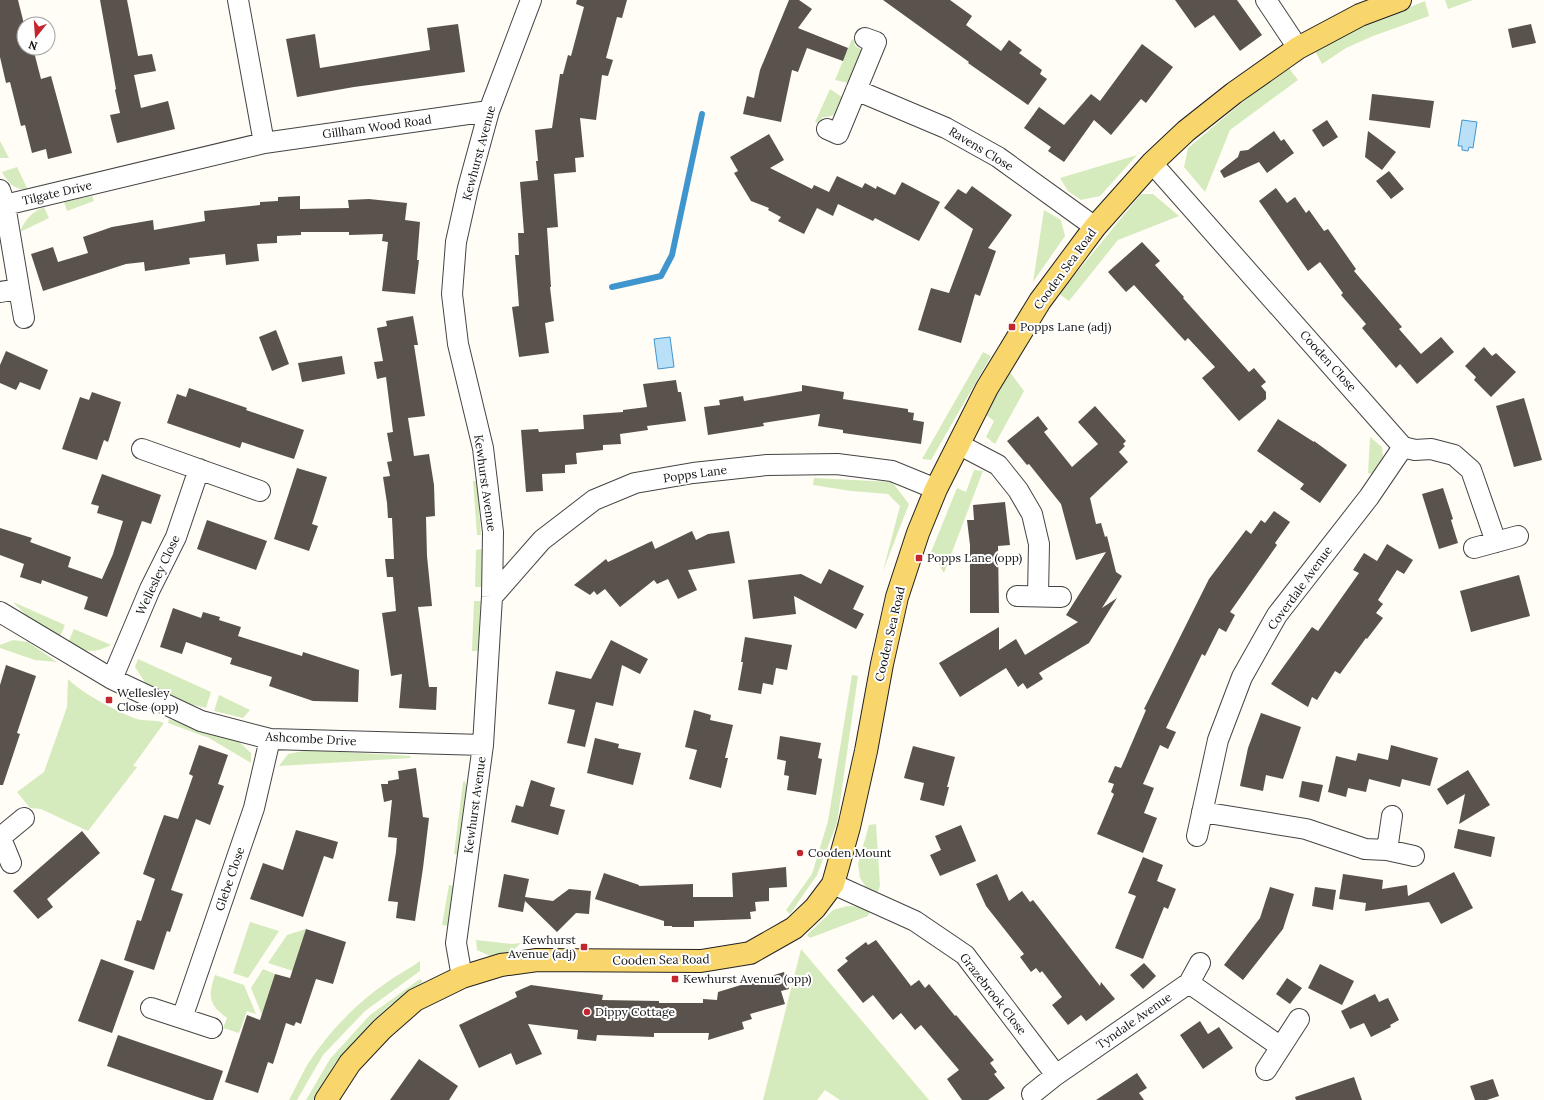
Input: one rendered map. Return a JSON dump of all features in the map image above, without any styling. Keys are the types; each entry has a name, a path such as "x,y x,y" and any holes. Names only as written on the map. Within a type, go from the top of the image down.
{"main road":[{"name":"Cooden Sea Road","path":"326,1100 350,1063 382,1029 415,1000 462,977 501,964 537,960 701,961 750,952 794,928 815,908 833,884 849,827 897,597 918,532 936,489 987,388 1040,301 1095,227 1152,163 1186,131 1234,93 1298,48 1360,15 1400,0"}],"street":[{"path":"238,0 264,143"},
{"name":"Kewhurst Avenue","path":"462,977 456,943 483,745 492,597 493,532 482,448 458,344 452,294 456,242 468,188 490,111 531,0"},
{"path":"1266,0 1298,48"},
{"path":"827,129 838,134 876,42 865,38"},
{"name":"Ravens Close","path":"856,90 946,128 998,157 1095,227"},
{"name":"Gillham Wood Road","path":"109,181 264,143 490,111"},
{"name":"Cooden Close","path":"1152,163 1403,446"},
{"name":"Tilgate Drive","path":"24,318 9,291 3,198 109,181"},
{"path":"958,444 998,465 1018,490 1032,514 1039,544 1038,596"},
{"path":"1403,446 1415,450 1431,449 1454,455 1471,470 1496,542"},
{"name":"Coverdale Avenue","path":"1197,836 1218,740 1242,677 1277,615 1368,497 1403,446"},
{"path":"142,449 260,491"},
{"name":"Popps Lane","path":"492,597 542,540 594,500 635,483 694,473 767,465 837,464 892,471 936,489"},
{"name":"Wellesley Close","path":"112,679 150,589 176,537 199,469"},
{"path":"1474,548 1518,536"},
{"path":"1017,596 1061,597"},
{"name":"Ashcombe Drive","path":"1,616 112,679 201,721 270,739 483,745"},
{"name":"Glebe Close","path":"182,1018 254,808 270,739"},
{"path":"1202,812 1306,829 1365,849 1387,850 1414,856"},
{"path":"1387,850 1392,816"},
{"path":"11,863 0,837 24,818"},
{"name":"Grazebrook Close","path":"833,884 915,921 965,955 1056,1075"},
{"name":"Tyndale Avenue","path":"1056,1075 1189,983 1200,963"},
{"path":"1189,983 1281,1047"},
{"path":"151,1008 212,1028"},
{"path":"1266,1070 1299,1019"},
{"path":"1032,1094 1056,1075"}],"green space":[{"path":"1445,0 1473,0 1448,9"},
{"path":"1425,1 1429,16 1373,36 1346,48 1322,64 1315,51 1366,25"},
{"path":"852,39 854,40 855,46 861,49 862,54 849,83 835,80"},
{"path":"1288,67 1298,80 1230,130 1205,192 1184,167 1188,148 1239,105"},
{"path":"830,89 842,97 834,115 823,117 817,123 815,122"},
{"path":"0,141 9,158 0,158"},
{"path":"1137,155 1100,196 1081,200 1068,191 1060,178"},
{"path":"17,167 28,190 12,185 2,172"},
{"path":"1141,194 1153,194 1179,216 1118,240 1069,301 1059,294"},
{"path":"92,196 94,201 67,211 64,202"},
{"path":"44,207 49,218 20,232 29,216"},
{"path":"1044,210 1061,220 1065,236 1033,282"},
{"path":"983,352 991,356 931,460 922,459"},
{"path":"1009,371 1024,391 995,444 986,437 994,421 985,414"},
{"path":"1370,437 1382,447 1383,456 1373,474 1368,473"},
{"path":"974,470 983,471 944,573 931,552 957,488 966,492"},
{"path":"814,478 892,482 909,504 883,571 900,506 888,494 851,491 813,485"},
{"path":"473,481 477,481 481,535 477,535"},
{"path":"482,549 482,587 475,587 476,550"},
{"path":"474,601 481,601 478,651 472,651"},
{"path":"13,602 65,625 60,637 28,617"},
{"path":"74,629 111,645 94,651 85,650 74,646 68,643"},
{"path":"13,640 28,642 57,662 35,660 0,648 0,645"},
{"path":"138,659 211,692 206,708 190,704 146,684 135,667"},
{"path":"852,675 858,676 837,823 817,875 790,914 786,910 812,874 828,821"},
{"path":"68,679 89,695 126,715 142,720 164,723 133,766 137,767 88,831 41,809 30,808 17,792 44,772 67,707"},
{"path":"219,695 250,710 243,718 214,711"},
{"path":"169,719 211,734 237,740 251,753 251,763 209,738 168,723"},
{"path":"308,750 411,756 410,758 279,766 288,754"},
{"path":"465,781 467,788 459,855 454,854 463,782"},
{"path":"876,824 880,886 877,893 868,890 860,878 858,864 869,825"},
{"path":"449,885 454,886 450,926 442,925"},
{"path":"847,906 863,907 870,911 868,916 810,938 807,935 833,910"},
{"path":"250,922 279,931 248,978 233,973"},
{"path":"306,929 293,971 268,963 287,935"},
{"path":"476,940 512,944 521,943 512,951 490,956 477,950"},
{"path":"801,949 929,1100 840,1100 825,1090 817,1100 763,1100"},
{"path":"420,961 420,971 365,1011 323,1055 297,1100 289,1100 314,1055 352,1010 374,991"},
{"path":"263,969 275,974 262,1015 251,988"},
{"path":"215,975 244,985 256,1014 247,1011 239,1033 223,1028 227,1018 213,1004 211,999 211,989"},
{"path":"420,979 423,982 390,1005 374,1020 335,1063 313,1100 306,1100 330,1059 370,1015"}],"water":[{"path":"1462,120 1477,122 1473,148 1469,147 1468,151 1462,150 1462,146 1458,146"},
{"path":"670,337 674,367 658,369 654,339"}],"building":[{"path":"0,0 18,0 22,16 16,16 16,56 35,56 41,79 51,76 72,153 48,159 46,149 32,153 25,125 21,126 10,82 6,83 0,57"},
{"path":"100,0 127,0 138,56 152,54 156,71 134,75 141,108 168,101 175,129 117,143 110,115 120,113"},
{"path":"577,0 627,0 622,18 617,17 606,58 613,60 608,76 602,75 596,120 580,118 584,157 575,158 576,172 554,174 558,227 547,228 550,287 554,321 545,323 549,353 519,357 512,307 519,306 515,255 519,255 518,233 524,233 520,182 538,180 535,130 552,128 560,74 563,74 568,55 571,56 584,7 576,4"},
{"path":"789,0 799,0 812,9 798,28 848,48 843,61 807,48 798,72 792,70 781,122 743,114 747,96 754,98 760,70"},
{"path":"883,0 950,0 972,16 966,25 1001,51 1009,40 1022,50 1019,53 1042,70 1040,74 1047,79 1028,105"},
{"path":"1175,0 1237,0 1262,35 1240,51 1214,15 1195,28"},
{"path":"458,24 465,72 354,87 297,97 286,39 315,34 320,68 430,50 427,28"},
{"path":"1531,24 1536,43 1512,48 1508,29"},
{"path":"1142,44 1173,67 1146,103 1141,99 1111,135 1094,120 1064,162 1048,151 1051,147 1024,128 1039,107 1064,125 1091,94 1100,101"},
{"path":"1372,94 1434,101 1430,128 1369,120"},
{"path":"1327,120 1338,137 1323,147 1312,130"},
{"path":"1274,131 1281,141 1284,139 1294,153 1267,173 1259,162 1224,178 1220,171 1238,157 1240,151 1248,150"},
{"path":"1368,131 1396,152 1382,170 1365,157"},
{"path":"769,134 784,160 770,168 812,189 814,185 829,192 837,176 862,188 865,183 876,189 877,186 895,195 902,182 940,202 919,241 875,218 873,221 838,204 833,216 817,208 804,234 778,221 781,217 768,210 769,208 751,201 734,173 738,171 730,157"},
{"path":"1389,171 1404,189 1391,199 1376,181"},
{"path":"972,186 1012,215 988,248 996,251 980,296 975,294 961,343 918,330 931,288 949,293 973,229 944,208 958,189 966,194"},
{"path":"1276,188 1287,203 1295,197 1306,213 1309,210 1324,231 1328,229 1356,269 1354,271 1402,327 1399,329 1421,354 1441,337 1454,352 1417,384 1400,364 1396,368 1362,328 1366,324 1341,295 1343,293 1320,262 1308,271 1259,201"},
{"path":"300,196 300,209 349,208 348,200 369,199 407,203 405,220 420,222 417,260 419,260 415,294 382,291 388,242 382,241 383,234 349,235 349,232 301,232 301,235 277,236 277,243 257,244 259,261 226,265 225,254 189,258 190,264 145,271 144,262 126,264 43,291 31,254 53,247 58,262 88,253 83,237 112,227 153,220 154,230 205,221 204,211 260,205 260,202 278,201 278,197"},
{"path":"1142,242 1160,261 1155,265 1184,297 1183,298 1249,372 1254,368 1266,382 1261,386 1266,392 1266,399 1239,421 1202,378 1215,367 1188,338 1185,341 1134,285 1126,292 1108,272"},
{"path":"413,316 418,345 414,345 425,416 408,418 414,456 429,454 434,485 435,516 426,517 427,556 432,606 418,607 429,687 437,687 436,710 399,708 402,674 391,676 382,613 396,611 393,577 387,577 385,559 394,559 392,518 388,518 383,477 390,476 387,462 392,461 387,433 393,432 386,377 377,379 374,362 383,361 377,328 387,326 386,321"},
{"path":"276,330 289,364 272,371 259,337"},
{"path":"1484,347 1492,356 1496,353 1516,372 1491,397 1474,380 1476,377 1465,366"},
{"path":"6,351 48,370 40,390 20,382 16,390 0,383 0,365"},
{"path":"342,356 345,374 302,382 298,363"},
{"path":"676,380 678,392 681,392 686,421 647,426 648,430 620,434 621,444 603,445 603,450 576,453 577,464 565,465 565,473 542,474 543,491 526,492 521,430 538,429 539,432 584,429 583,415 623,412 623,410 647,407 643,384"},
{"path":"802,385 844,392 843,399 908,409 908,412 914,413 913,420 924,422 921,444 843,433 843,430 818,426 820,414 763,423 764,426 708,435 704,407 720,405 719,400 743,396 744,401 802,391"},
{"path":"189,388 304,430 294,459 242,442 240,448 167,423 177,394 186,397"},
{"path":"92,392 121,402 108,442 104,440 97,460 62,449 80,397 89,400"},
{"path":"1524,398 1542,460 1514,467 1496,406"},
{"path":"1095,406 1126,441 1123,444 1125,446 1119,452 1128,462 1090,498 1096,524 1101,523 1105,537 1107,536 1116,572 1122,576 1102,608 1117,598 1089,643 1039,673 1043,679 1027,689 1023,683 1018,687 1006,668 960,697 939,663 999,627 999,650 1016,639 1025,655 1078,622 1066,615 1106,552 1076,560 1061,504 1029,464 1027,465 1007,441 1038,416 1048,429 1044,432 1072,467 1098,444 1078,422"},
{"path":"1278,419 1314,441 1347,465 1320,503 1300,489 1304,484 1257,451"},
{"path":"297,468 327,477 312,524 318,526 309,551 274,539"},
{"path":"102,474 161,495 151,524 142,521 107,617 84,609 88,597 42,580 41,584 20,577 24,564 0,555 0,528 32,538 30,542 71,557 68,567 102,579 113,554 123,521 97,513 99,506 91,504"},
{"path":"1443,488 1453,519 1451,520 1458,543 1439,549 1422,494"},
{"path":"1005,502 1010,545 998,546 999,613 970,613 970,545 967,520 974,520 973,505"},
{"path":"1274,511 1290,522 1275,543 1277,545 1230,612 1235,615 1226,632 1219,628 1205,656 1202,654 1166,728 1176,732 1168,749 1160,745 1143,784 1154,788 1144,813 1157,818 1143,853 1097,834 1114,794 1111,792 1114,784 1108,782 1115,766 1121,768 1146,710 1144,709 1209,579 1246,530 1251,534 1261,520 1265,523"},
{"path":"207,520 267,541 256,570 197,549"},
{"path":"692,531 696,540 708,534 729,531 735,563 688,570 697,590 678,599 668,579 657,584 654,580 620,607 605,589 597,595 594,591 590,595 574,585 606,559 608,562 652,541 655,549"},
{"path":"1387,544 1413,560 1404,574 1397,570 1378,600 1383,604 1376,613 1383,618 1367,639 1366,638 1340,674 1335,671 1317,700 1312,697 1308,707 1271,684 1312,627 1318,631 1359,573 1353,570 1364,553 1377,561"},
{"path":"829,569 864,586 853,609 864,614 856,629 794,596 796,614 753,619 748,580 801,574 821,584"},
{"path":"1519,575 1530,616 1471,632 1460,591"},
{"path":"173,608 201,618 203,612 220,617 219,620 241,627 238,636 302,656 303,652 359,670 358,702 313,701 269,686 272,677 230,664 232,658 186,642 182,654 160,647"},
{"path":"745,637 792,645 787,670 776,668 773,685 763,683 761,694 738,690 743,662 741,662"},
{"path":"611,640 648,659 640,674 622,665 613,706 596,702 585,747 567,743 575,710 548,704 556,671 591,679"},
{"path":"6,665 36,676 17,733 20,734 3,785 0,785 0,685"},
{"path":"694,710 711,715 710,720 733,725 725,758 728,758 721,788 689,779 697,750 685,747"},
{"path":"1261,713 1301,727 1283,779 1266,775 1263,791 1240,786 1248,748"},
{"path":"780,736 821,743 818,758 822,759 816,795 787,790 789,776 784,775 786,761 777,759"},
{"path":"595,738 619,744 618,748 641,753 633,785 587,773"},
{"path":"199,745 228,755 218,784 224,786 210,825 196,819 171,890 183,894 170,932 167,931 154,970 124,960 137,920 141,921 155,879 143,874 164,815 178,819 193,776 189,774"},
{"path":"1391,745 1438,758 1430,786 1402,779 1400,787 1369,779 1366,792 1348,788 1346,797 1328,792 1336,756 1356,761 1358,753 1388,760"},
{"path":"913,746 955,757 947,787 949,787 944,806 920,800 924,783 904,778"},
{"path":"416,768 423,817 429,818 415,921 396,918 398,902 388,901 397,838 388,837 392,800 384,802 381,784 388,784 388,781 399,779 398,771"},
{"path":"1468,770 1490,805 1459,824 1465,794 1447,805 1437,789"},
{"path":"531,780 555,788 550,806 565,810 558,835 511,822 516,805 523,807"},
{"path":"1302,781 1323,785 1319,802 1299,797"},
{"path":"961,825 976,861 940,876 930,855 941,850 935,836"},
{"path":"1458,829 1495,837 1491,857 1454,848"},
{"path":"296,830 338,842 333,859 324,856 303,917 250,899 263,863 283,870"},
{"path":"82,831 100,853 47,899 53,907 38,919 13,891"},
{"path":"1143,857 1163,865 1157,881 1176,889 1168,909 1164,907 1143,959 1115,948 1136,896 1128,893"},
{"path":"786,867 787,887 769,888 769,901 755,902 756,911 750,912 751,919 694,921 694,927 664,926 664,921 595,899 604,873 639,886 693,884 693,897 733,897 732,873"},
{"path":"1454,872 1473,908 1441,924 1429,902 1365,911 1366,903 1339,899 1343,874 1383,880 1382,889 1407,885 1408,896"},
{"path":"504,874 529,879 525,897 553,901 569,889 591,891 589,914 576,913 557,932 525,901 523,912 498,907"},
{"path":"997,874 1009,901 1022,891 1030,902 1033,900 1100,986 1101,982 1115,999 1085,1022 1086,1021 1081,1015 1068,1025 1052,1005 1062,997 1042,971 1040,973 1036,968 1031,972 1020,957 1024,954 986,906 976,884"},
{"path":"1270,887 1294,894 1283,929 1243,980 1224,965 1260,918"},
{"path":"1315,887 1336,890 1333,910 1312,906"},
{"path":"306,929 346,942 333,984 316,979 301,1024 296,1022 294,1026 286,1023 273,1064 268,1062 258,1093 225,1082 247,1015 260,1020 275,974 290,978"},
{"path":"876,940 911,986 919,980 925,988 929,984 994,1060 990,1063 997,1072 994,1074 1005,1088 988,1100 962,1100 947,1079 959,1070 921,1025 915,1030 901,1013 893,1020 873,995 863,1003 837,970 848,961 845,958 866,942 868,945"},
{"path":"101,959 134,971 112,1033 78,1021"},
{"path":"1144,963 1156,976 1143,989 1130,975"},
{"path":"1320,964 1354,981 1342,1005 1308,988"},
{"path":"784,972 789,989 781,991 785,1004 750,1014 752,1019 742,1022 744,1029 708,1040 709,1033 654,1033 654,1037 597,1035 596,1041 577,1039 578,1030 528,1024 542,1054 516,1065 511,1053 479,1068 459,1025 517,997 515,992 531,985 603,995 602,1000 659,1001 659,1003 703,1003 703,999 717,1000 718,992"},
{"path":"1287,978 1302,988 1290,1004 1276,994"},
{"path":"1375,994 1379,1002 1388,998 1399,1020 1390,1025 1391,1027 1371,1037 1364,1023 1350,1029 1341,1011"},
{"path":"1200,1021 1208,1034 1219,1027 1233,1048 1203,1069 1180,1035"},
{"path":"118,1035 223,1071 213,1100 206,1100 107,1066"},
{"path":"419,1059 458,1086 449,1100 390,1100"},
{"path":"1137,1073 1147,1088 1139,1093 1144,1100 1096,1100"},
{"path":"1354,1077 1362,1100 1296,1100 1295,1097"},
{"path":"1493,1079 1499,1096 1487,1100 1475,1100 1470,1086"}],"waterway":[{"path":"612,287 661,276 672,255 702,114"}],"place":[{"name":"Popps Lane (adj)","path":"1012,327"},
{"name":"Popps Lane (opp)","path":"919,558"},
{"name":"Wellesley Close (opp)","path":"109,700"},
{"name":"Cooden Mount","path":"800,853"},
{"name":"Kewhurst Avenue (adj)","path":"584,947"},
{"name":"Kewhurst Avenue (opp)","path":"675,979"},
{"name":"Dippy Cottage","path":"587,1012"}]}
